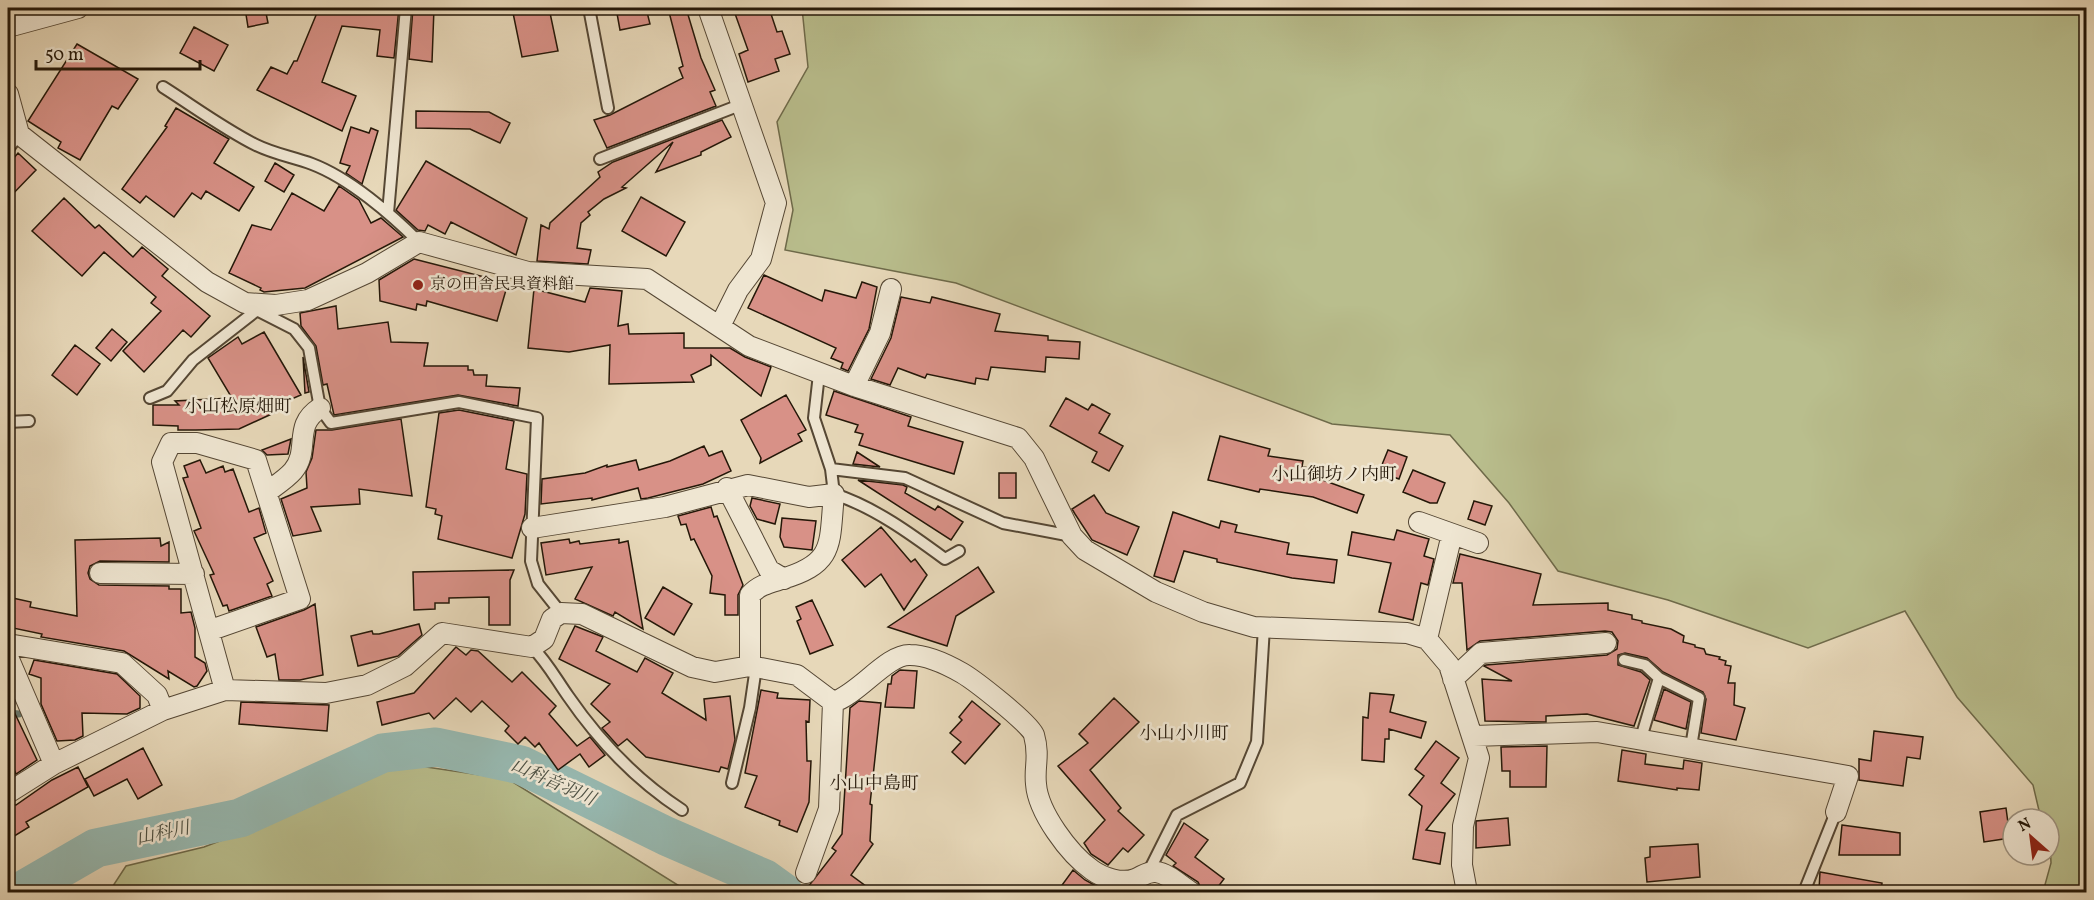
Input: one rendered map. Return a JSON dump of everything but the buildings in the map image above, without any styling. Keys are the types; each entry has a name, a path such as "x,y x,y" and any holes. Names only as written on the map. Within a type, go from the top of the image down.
{"street":[{"path":"8,27 78,8"},
{"path":"708,8 776,203 760,259 738,290 720,326"},
{"path":"8,94 13,142 207,282 251,307 308,300 367,273 419,242 528,272 647,279 749,346 854,386 1018,438 1034,458 1072,536 1085,550 1156,592 1203,612 1264,627 1407,633 1426,639 1449,665 1474,736 1479,758 1463,826 1462,865 1467,892"},
{"path":"854,386 880,333 891,289"},
{"path":"267,492 294,470 302,448 303,426 308,415 320,408"},
{"path":"211,630 300,599 256,460 197,443 171,443 162,462 211,630 225,690"},
{"path":"532,528 665,507 727,488 748,485 810,497 834,494 829,544 819,564 804,573 758,586 750,594 753,667"},
{"path":"727,488 769,570 784,579"},
{"path":"1419,522 1478,543"},
{"path":"1426,639 1452,534"},
{"path":"100,573 194,574"},
{"path":"8,793 54,764 163,710 225,690 326,693 367,685 405,666 442,633 532,647 544,639 552,618 561,613 582,614 692,667 715,672 753,667 796,675 833,702 844,699 894,660 909,654 942,663 964,674 1033,732 1039,757 1035,783 1039,801 1053,829 1092,871 1118,881 1133,880 1149,872 1159,872 1191,892"},
{"path":"1453,679 1481,653 1606,643"},
{"path":"8,644 122,663 157,695 163,710"},
{"path":"8,657 54,764"},
{"path":"806,873 829,809 833,702"},
{"path":"1474,736 1597,732 1641,738 1848,777 1836,812"}],"lane":[{"path":"388,213 406,8"},
{"path":"589,8 608,108"},
{"path":"163,87 255,144 278,155 313,164 388,213 419,242"},
{"path":"600,159 740,105"},
{"path":"150,398 168,391 193,360 251,307 294,329 309,348 320,408 331,423 459,402 537,418 531,561 538,584 561,613"},
{"path":"819,374 814,418 831,469 834,494 855,501 916,538 945,559 959,551"},
{"path":"8,422 29,421"},
{"path":"831,469 905,478 1003,523 1072,536"},
{"path":"1149,872 1177,815 1240,783 1257,742 1264,627"},
{"path":"532,647 546,660 568,696 622,763 654,792 682,810"},
{"path":"1624,660 1645,665 1659,678 1699,698 1690,747"},
{"path":"732,783 750,708 753,667"},
{"path":"1641,738 1659,678"},
{"path":"1804,892 1836,812"}],"green space":[{"path":"802,8 2086,8 2086,892 2043,892 2050,867 2061,867 2061,807 2038,807 2033,785 1957,697 1905,611 1808,648 1668,600 1558,571 1509,503 1450,435 1332,424 956,283 785,250 793,210 777,122 808,67"},
{"path":"399,763 508,779 689,892 109,892 126,866 204,847 301,810"}],"waterway":[{"path":"8,713 19,714"},
{"name":"山科音羽川","path":"20,892 96,848 240,818 383,753 436,747 521,765 666,836 765,879 783,892"}],"place":[{"name":"京の田舎民具資料館","path":"418,285"}],"district":[{"name":"小山松原畑町","path":"238,407"},
{"name":"小山御坊ノ内町","path":"1334,475"},
{"name":"小山小川町","path":"1184,734"},
{"name":"小山中島町","path":"874,784"}],"water label":[{"name":"山科川","path":"163,834"}]}
